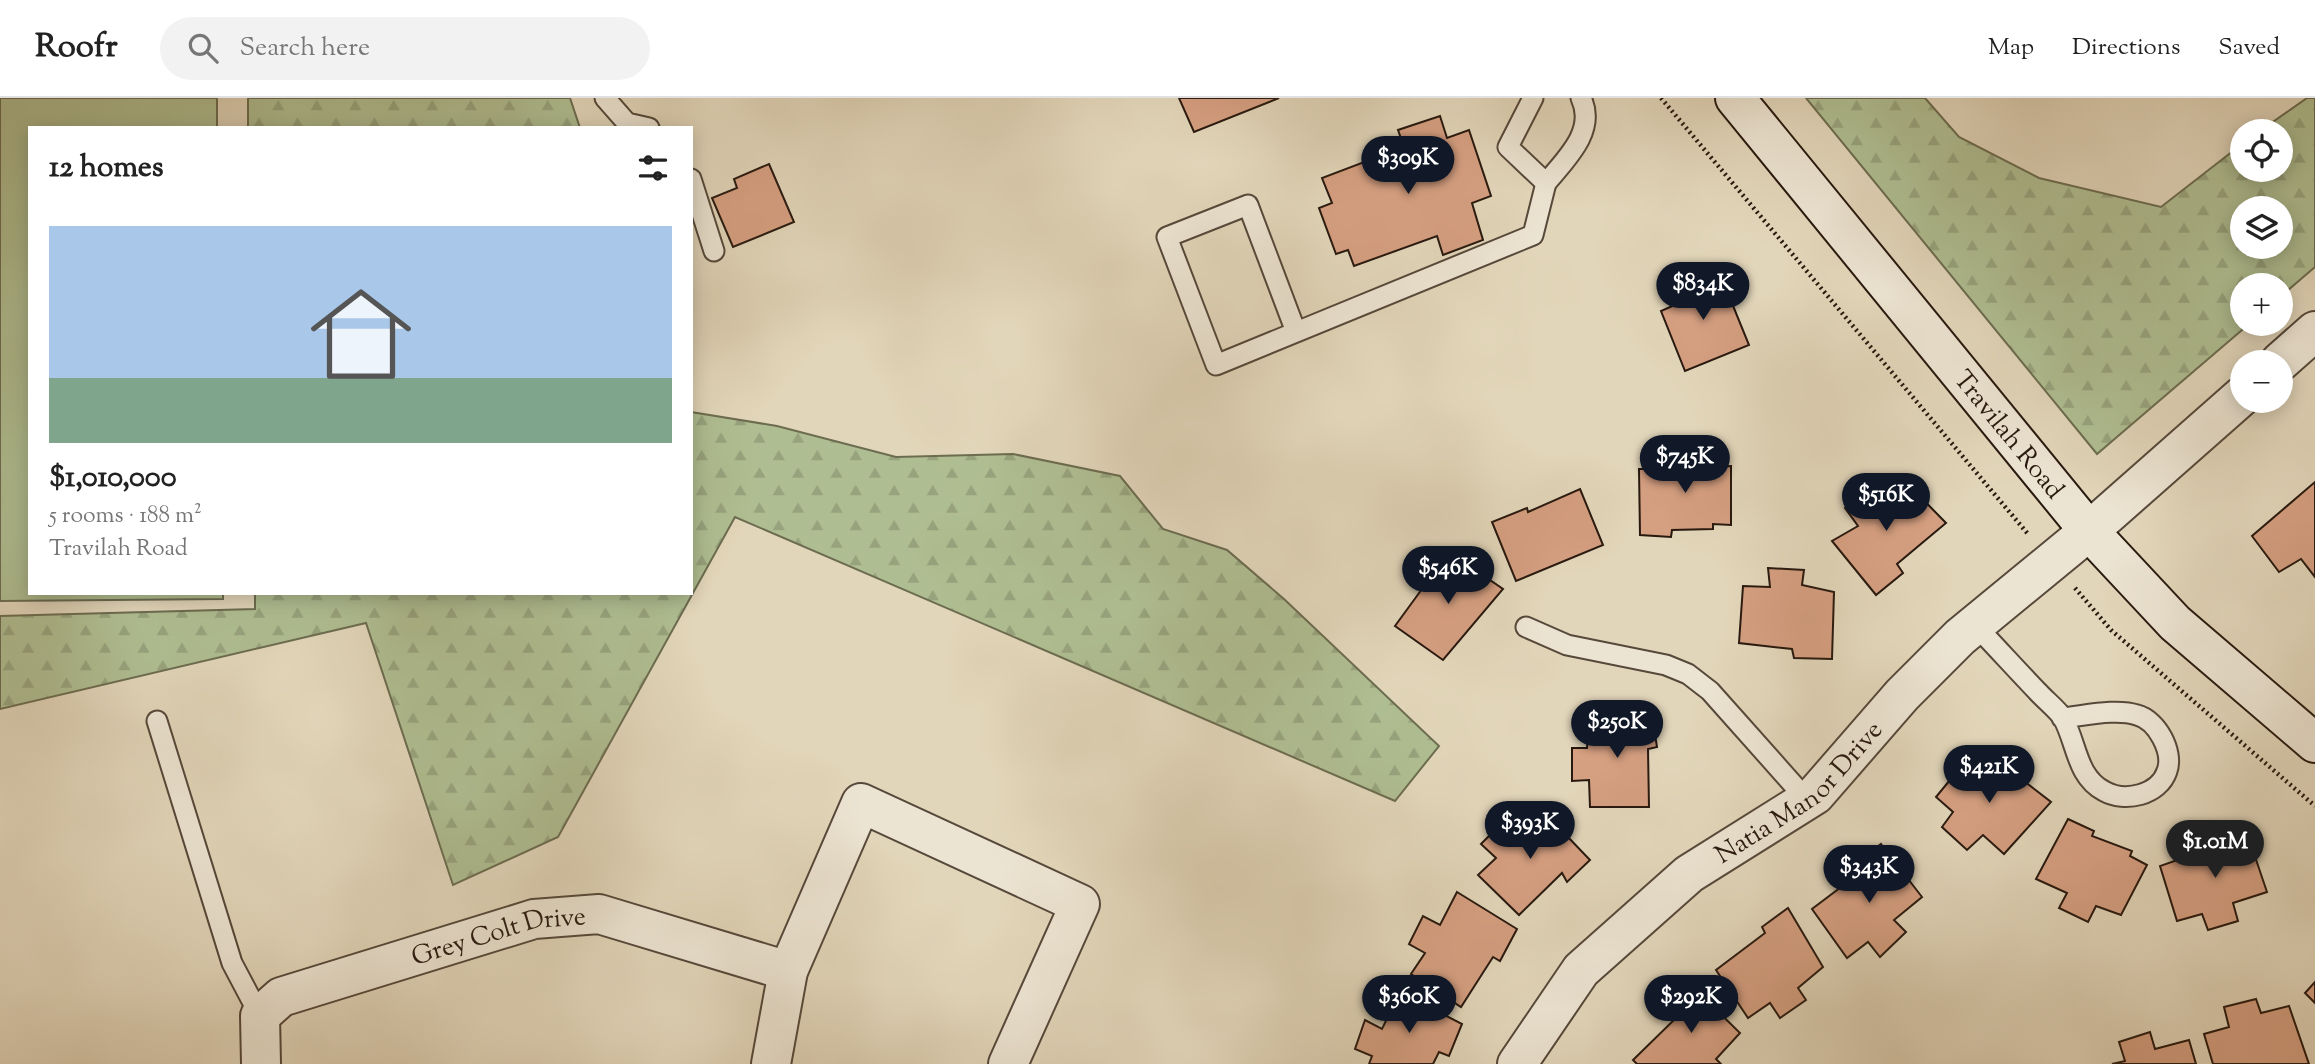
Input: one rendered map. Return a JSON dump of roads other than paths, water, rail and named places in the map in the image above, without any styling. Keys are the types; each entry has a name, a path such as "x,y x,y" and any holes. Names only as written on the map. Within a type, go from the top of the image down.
{"street":[{"name":"Travilah Road","path":"1735,98 2089,530 2175,623 2315,743"},
{"path":"2293,350 2315,331"},
{"name":"Natia Manor Drive","path":"1517,1064 1581,970 1689,874 1815,795 1902,695 1975,625 2230,407"},
{"path":"771,1064 788,971 861,803 1080,904 1007,1064"},
{"name":"Grey Colt Drive","path":"260,1016 281,997 534,919 599,914 788,971"},
{"path":"260,1016 261,1064"}],"lane":[{"path":"605,98 628,123 641,126"},
{"path":"1533,98 1508,147 1546,183"},
{"path":"1296,332 1248,205 1167,237 1216,365 1533,235 1546,183 1582,138 1584,103 1581,98"},
{"path":"693,185 714,251"},
{"path":"1975,625 2062,718 2088,778 2104,791 2123,798 2143,794 2160,784 2168,770 2167,751 2161,735 2137,715 2062,718"},
{"path":"1526,627 1567,645 1666,665 1688,674 1710,691 1807,800"},
{"path":"157,721 232,963 260,1016"}]}
